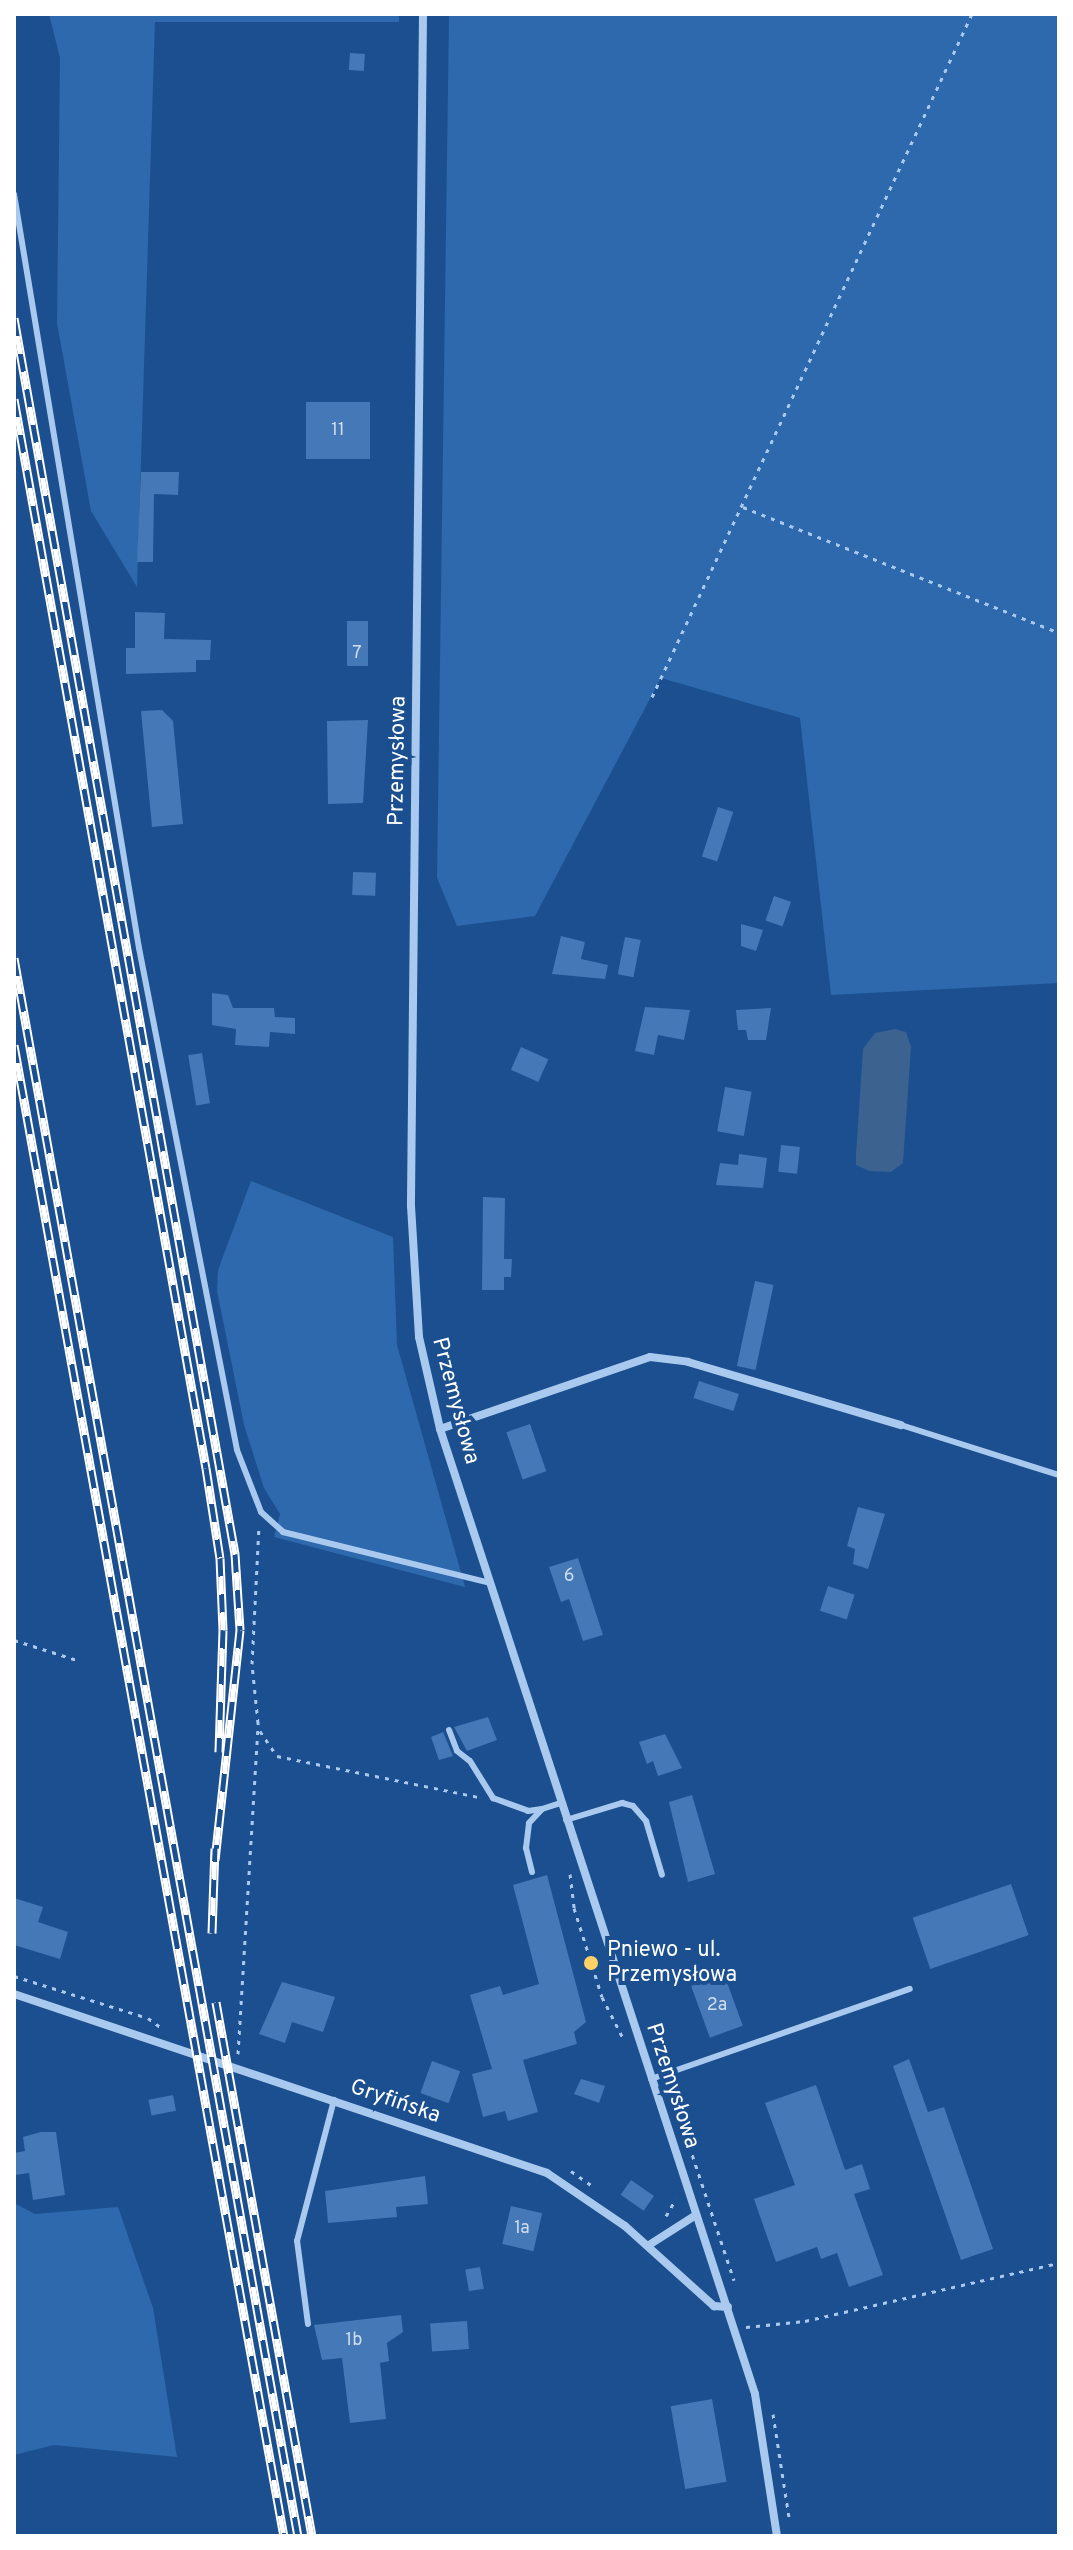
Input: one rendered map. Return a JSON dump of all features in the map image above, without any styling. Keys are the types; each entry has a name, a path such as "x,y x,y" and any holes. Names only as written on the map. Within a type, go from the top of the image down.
{"street":[{"name":"Przemysłowa","path":"423,14 411,1206 415,1313 440,1429 735,2329 764,2433 777,2536"},
{"path":"440,1429 650,1357 688,1362 901,1425"},
{"name":"Gryfińska","path":"14,1994 239,2067 547,2173 588,2197 649,2245 708,2301 728,2307"},
{"path":"649,2245 696,2215"}],"lane":[{"path":"14,194 141,964 237,1450 261,1512 283,1532 490,1583"},
{"path":"901,1425 1059,1475"},
{"path":"449,1730 457,1751 497,1800 528,1811 561,1803"},
{"path":"566,1820 622,1803 633,1806 646,1821 662,1875"},
{"path":"532,1872 526,1835 542,1809"},
{"path":"651,2079 910,1989"},
{"path":"308,2324 297,2241 334,2100"}],"path":[{"path":"652,697 972,14"},
{"path":"743,507 1059,633"},
{"path":"239,2067 258,1723 252,1664 261,1512"},
{"path":"14,1640 77,1660"},
{"path":"258,1723 263,1740 277,1756 497,1800"},
{"path":"14,1976 148,2018 174,2032"},
{"path":"224,2051 248,2059"},
{"path":"562,2168 598,2189"},
{"path":"659,2223 672,2210 677,2192"},
{"path":"735,2329 805,2321 1059,2263"}],"shaded area":[{"path":"49,14 399,14 399,22 155,22 137,587 91,511 57,323 60,58"},
{"path":"449,14 1059,14 1059,983 831,995 800,718 661,678 535,916 457,926 437,878"},
{"path":"895,1029 906,1032 911,1047 903,1163 891,1172 869,1171 856,1165 863,1049 875,1033"},
{"path":"251,1181 393,1237 397,1345 465,1587 274,1537 280,1514 264,1488 244,1425 217,1291 218,1270"},
{"path":"14,2203 35,2214 118,2207 153,2308 177,2457 54,2445 14,2455"}],"building":[{"path":"350,53 365,54 364,71 349,70"},
{"path":"306,402 370,402 370,459 306,459"},
{"path":"141,472 179,472 178,495 154,494 153,562 137,562"},
{"path":"135,612 165,613 164,639 211,640 210,660 196,660 196,672 126,674 126,648 135,648"},
{"path":"347,621 368,621 368,666 347,666"},
{"path":"162,710 173,721 183,824 152,827 141,711"},
{"path":"368,720 363,803 328,804 327,721"},
{"path":"718,807 733,812 717,861 702,856"},
{"path":"353,872 376,873 375,896 352,895"},
{"path":"774,896 791,902 783,926 766,921"},
{"path":"741,924 763,930 756,951 741,946"},
{"path":"561,936 585,942 581,959 608,965 605,979 552,974"},
{"path":"625,937 641,940 633,977 618,974"},
{"path":"212,993 228,995 233,1008 274,1008 275,1017 295,1018 295,1034 270,1032 269,1047 235,1045 236,1029 212,1025"},
{"path":"645,1007 690,1010 684,1040 658,1035 654,1055 635,1051"},
{"path":"771,1008 766,1040 748,1040 746,1030 738,1030 736,1010"},
{"path":"521,1047 548,1059 538,1082 511,1070"},
{"path":"202,1053 210,1103 196,1106 188,1055"},
{"path":"725,1087 752,1092 744,1136 717,1131"},
{"path":"781,1145 800,1147 797,1174 778,1172"},
{"path":"739,1154 767,1158 763,1188 716,1185 720,1163 738,1165"},
{"path":"483,1197 505,1198 504,1259 512,1259 511,1277 504,1277 504,1290 482,1290"},
{"path":"755,1281 774,1285 755,1370 737,1366"},
{"path":"699,1381 739,1394 733,1411 693,1398"},
{"path":"530,1424 546,1471 523,1479 506,1432"},
{"path":"858,1507 885,1514 868,1569 853,1564 855,1549 847,1546"},
{"path":"578,1558 603,1635 583,1641 569,1599 561,1602 549,1567"},
{"path":"828,1586 855,1595 847,1619 820,1611"},
{"path":"488,1717 497,1740 467,1751 454,1727"},
{"path":"443,1732 453,1756 439,1760 431,1737"},
{"path":"665,1734 682,1768 658,1776 653,1761 647,1764 639,1742"},
{"path":"692,1795 715,1874 688,1882 669,1802"},
{"path":"547,1875 586,2022 574,2032 577,2044 523,2060 538,2112 508,2121 505,2111 483,2117 472,2074 492,2069 470,1995 500,1986 503,1995 539,1984 513,1885"},
{"path":"1011,1884 1029,1935 930,1969 913,1918"},
{"path":"14,1898 43,1907 38,1922 68,1932 60,1959 14,1945"},
{"path":"724,1974 743,2026 710,2038 691,1986"},
{"path":"282,1982 335,1997 323,2032 292,2022 285,2043 259,2034"},
{"path":"909,2059 928,2112 944,2107 993,2249 961,2260 893,2066"},
{"path":"432,2061 460,2071 449,2103 420,2093"},
{"path":"581,2079 605,2086 599,2103 574,2094"},
{"path":"816,2085 845,2170 862,2164 870,2189 854,2194 883,2275 849,2287 837,2253 821,2259 817,2247 776,2262 754,2199 795,2185 765,2103"},
{"path":"173,2095 176,2111 152,2115 148,2100"},
{"path":"56,2132 65,2195 33,2200 29,2173 15,2175 14,2153 25,2151 23,2137"},
{"path":"425,2176 428,2204 396,2207 397,2217 328,2223 325,2191"},
{"path":"631,2180 654,2196 644,2211 621,2195"},
{"path":"511,2206 542,2213 533,2251 502,2244"},
{"path":"480,2267 484,2289 469,2291 465,2270"},
{"path":"401,2315 403,2332 387,2343 389,2361 380,2363 386,2419 350,2423 342,2358 322,2360 314,2325"},
{"path":"467,2321 469,2349 432,2352 430,2324"},
{"path":"712,2399 727,2482 685,2489 671,2406"}],"railway":[{"path":"14,318 235,1554 240,1630 215,1860"},
{"path":"14,399 220,1558 223,1630 219,1752"},
{"path":"14,958 298,2536"},
{"path":"14,1045 284,2536"},
{"path":"212,1933 215,1848"},
{"path":"216,2002 312,2536"}],"place":[{"name":"Pniewo - ul. Przemysłowa","path":"591,1963"}]}
